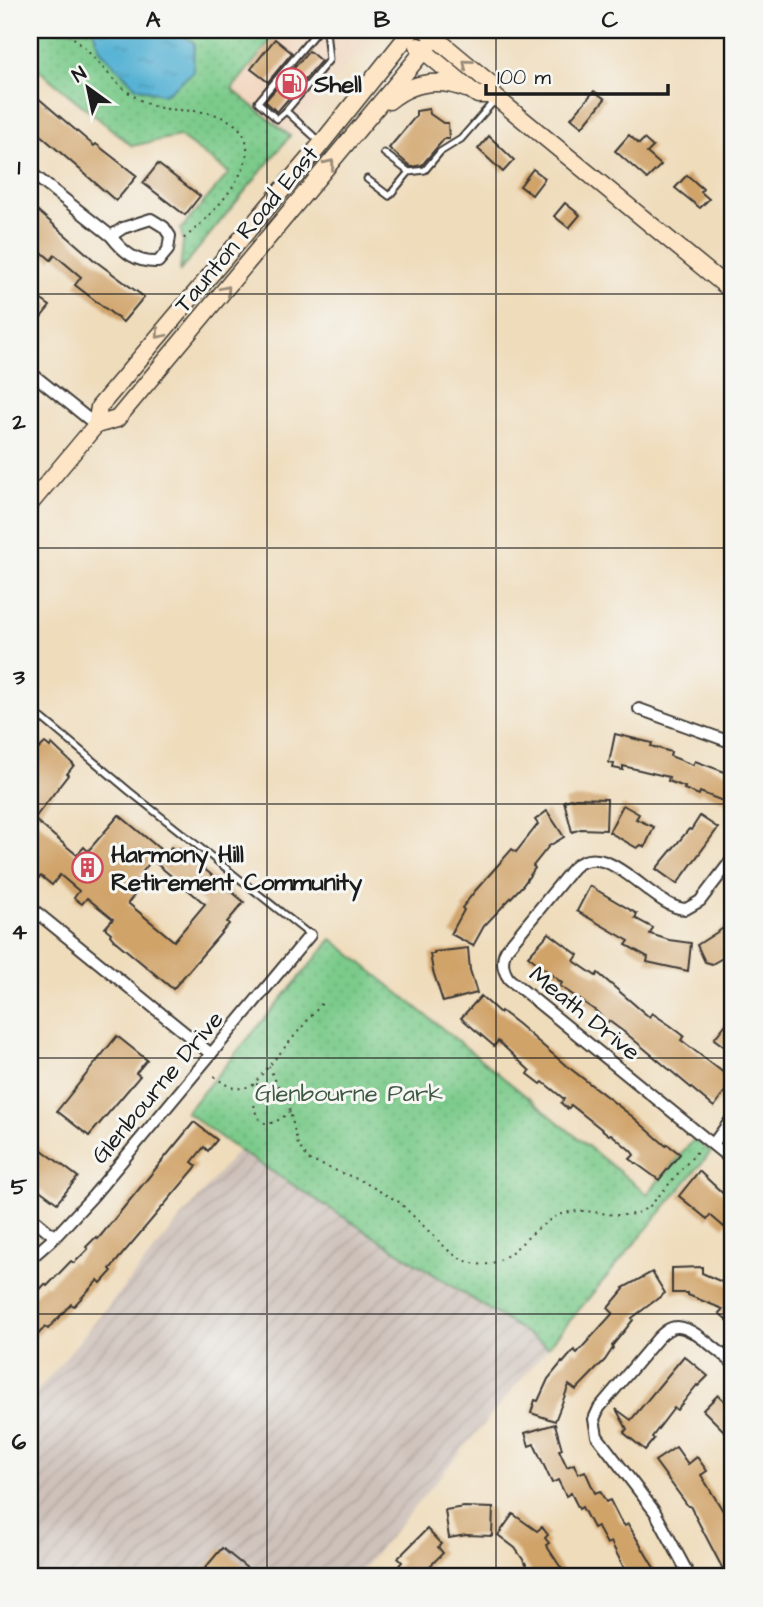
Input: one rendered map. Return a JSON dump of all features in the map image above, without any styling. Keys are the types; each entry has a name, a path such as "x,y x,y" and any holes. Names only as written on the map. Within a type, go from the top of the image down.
{"main road":[{"path":"406,32 424,51 472,91 478,95 495,96"},
{"name":"Taunton Road East","path":"30,504 96,425 99,407 321,144 406,32"},
{"path":"434,32 491,84 495,96 733,292"},
{"name":"Taunton Road East","path":"96,425 117,419 424,51 434,32"},
{"path":"366,121 409,88 437,82 452,83 472,91"}],"street":[{"path":"30,172 111,236 121,249 143,263 158,262 168,250 170,236 151,219 123,228 111,236"},
{"path":"30,372 96,425"},
{"path":"639,709 733,743"},
{"name":"Meath Drive","path":"733,858 700,901 692,907 681,909 602,861 581,861 506,950 502,960 509,979 733,1161"},
{"path":"30,907 211,1054"},
{"name":"Glenbourne Drive","path":"30,1259 55,1237 93,1196 310,935"},
{"path":"710,1141 733,1117"},
{"path":"30,1216 55,1237"},
{"path":"690,1577 655,1512 597,1436 594,1419 599,1408 658,1338 669,1329 687,1328 733,1363"},
{"path":"465,1577 484,1577"}],"lane":[{"path":"318,30 272,90 257,102 277,119 329,60 326,30"},
{"path":"367,179 389,196 409,172 425,170 440,152 461,139 495,96"},
{"path":"288,107 321,144"},
{"path":"384,153 409,172"},
{"path":"30,733 42,718 310,935"}],"path":[{"path":"62,30 78,40 90,55 134,96 147,104 217,114 231,121 248,144 247,157 228,195 190,233 168,250"},
{"path":"214,1076 227,1087 236,1090 255,1083 324,1001"},
{"path":"269,1067 291,1111 298,1145 309,1160 385,1193 414,1215 450,1252 477,1264 506,1258 543,1224 564,1213 586,1210 627,1216 644,1211 710,1141"},
{"path":"255,1083 280,1090"},
{"path":"261,1085 254,1107 261,1120 268,1124 277,1122 291,1111"}],"shaded area":[{"path":"279,30 370,30 374,34 290,136 231,89"},
{"path":"238,1150 548,1347 356,1577 30,1577 30,1400"}],"green space":[{"path":"30,30 271,30 276,34 232,89 290,136 180,271 183,241 181,229 229,173 179,136 132,146 30,63"},
{"name":"Glenbourne Park","path":"332,939 647,1194 694,1139 711,1152 548,1347 238,1150 186,1112"}],"water":[{"path":"93,30 177,30 194,43 193,72 164,95 136,87 100,50"}],"building":[{"path":"275,39 292,53 268,82 251,69"},
{"path":"309,51 321,61 277,112 265,101"},
{"path":"30,91 94,146 96,144 137,176 116,201 30,126"},
{"path":"594,91 605,99 582,127 571,118"},
{"path":"429,109 430,114 443,123 448,123 449,139 444,139 422,165 411,167 389,148 416,116 416,111"},
{"path":"629,135 639,144 644,139 653,147 647,153 661,165 647,179 615,151"},
{"path":"489,136 514,160 503,172 478,149"},
{"path":"158,164 200,196 185,215 143,183"},
{"path":"533,169 545,178 532,195 520,186"},
{"path":"687,175 703,189 701,192 709,199 700,208 675,188"},
{"path":"565,203 580,215 569,228 554,216"},
{"path":"30,204 94,260 144,297 123,322 75,285 81,277 55,255 51,260 32,244 34,241 30,238"},
{"path":"30,292 50,306 30,331"},
{"path":"615,734 652,743 651,746 671,752 670,756 693,765 695,761 733,775 733,805 700,792 699,795 684,789 685,787 668,781 669,777 623,766 623,770 613,768 614,764 609,763"},
{"name":"Harmony Hill Retirement Community","path":"45,743 50,747 52,744 74,765 34,819 77,855 84,847 88,851 119,815 166,854 171,847 184,852 244,902 227,922 229,924 173,989 114,940 105,928 113,919 87,898 82,904 74,898 79,891 60,875 52,885 30,871 30,757","holes":["152,860 205,904 174,941 128,903 146,880 140,875"]},
{"path":"576,798 607,799 606,830 581,829 572,832 564,801"},
{"path":"623,805 639,814 636,819 654,827 645,847 641,845 637,848 609,832"},
{"path":"547,811 564,837 549,846 533,866 535,868 523,885 484,926 473,946 451,934 464,910 462,908 475,891 512,849 516,852 538,824 535,820"},
{"path":"700,816 718,828 677,884 656,869"},
{"path":"590,886 637,914 635,918 653,928 650,934 691,943 688,971 647,962 648,957 626,945 629,941 577,911"},
{"path":"733,922 733,952 712,964 705,962 697,945"},
{"path":"549,933 578,955 574,961 596,976 598,973 649,1017 652,1013 671,1026 684,1036 681,1040 733,1080 714,1107 628,1035 609,1021 607,1023 596,1011 560,986 562,983 528,956"},
{"path":"468,948 470,970 477,993 443,1002 430,954"},
{"path":"481,996 666,1146 667,1144 680,1154 659,1180 630,1159 634,1155 631,1151 611,1134 571,1105 568,1109 561,1103 564,1099 528,1074 530,1071 498,1041 494,1046 461,1018"},
{"path":"733,1015 733,1053 714,1039"},
{"path":"117,1036 147,1060 136,1073 140,1076 89,1136 57,1111"},
{"path":"194,1122 217,1140 208,1151 204,1147 192,1162 197,1166 101,1283 98,1280 74,1306 71,1304 48,1329 45,1327 30,1343 30,1300 71,1261 74,1263 96,1237 98,1239"},
{"path":"30,1141 78,1177 57,1203 30,1183"},
{"path":"699,1171 733,1203 733,1227 728,1222 724,1227 710,1215 707,1219 679,1196"},
{"path":"702,1267 702,1273 733,1287 733,1325 719,1313 723,1309 688,1293 672,1293 672,1268"},
{"path":"652,1272 665,1293 632,1318 605,1360 576,1390 569,1385 555,1421 531,1413 535,1400 538,1401 548,1379 574,1350 577,1353 613,1313 608,1308 623,1288"},
{"path":"684,1356 708,1376 677,1410 674,1408 645,1450 624,1433 627,1429 616,1409 631,1420"},
{"path":"718,1395 733,1409 733,1440 703,1410"},
{"path":"555,1424 562,1449 559,1450 567,1467 574,1464 578,1474 585,1471 595,1493 600,1491 606,1502 610,1500 620,1520 625,1526 628,1524 657,1573 650,1577 611,1577 625,1570 611,1542 607,1544 597,1526 593,1528 582,1507 579,1509 571,1493 566,1496 558,1480 552,1483 534,1444 529,1446 525,1433"},
{"path":"676,1447 688,1464 697,1457 707,1471 701,1475 728,1519 726,1520 733,1534 733,1577 727,1577 690,1506 655,1461"},
{"path":"464,1507 493,1508 492,1536 466,1535 449,1538 445,1510"},
{"path":"513,1514 537,1531 542,1527 548,1535 545,1538 549,1543 546,1545 567,1577 535,1577 515,1548 498,1535"},
{"path":"427,1529 441,1544 438,1547 443,1553 419,1577 389,1577 402,1562 398,1558"},
{"path":"222,1548 258,1577 217,1577 205,1568"}],"place":[{"name":"Shell","path":"291,84"},
{"name":"Harmony Hill Retirement Community","path":"88,868"}]}
